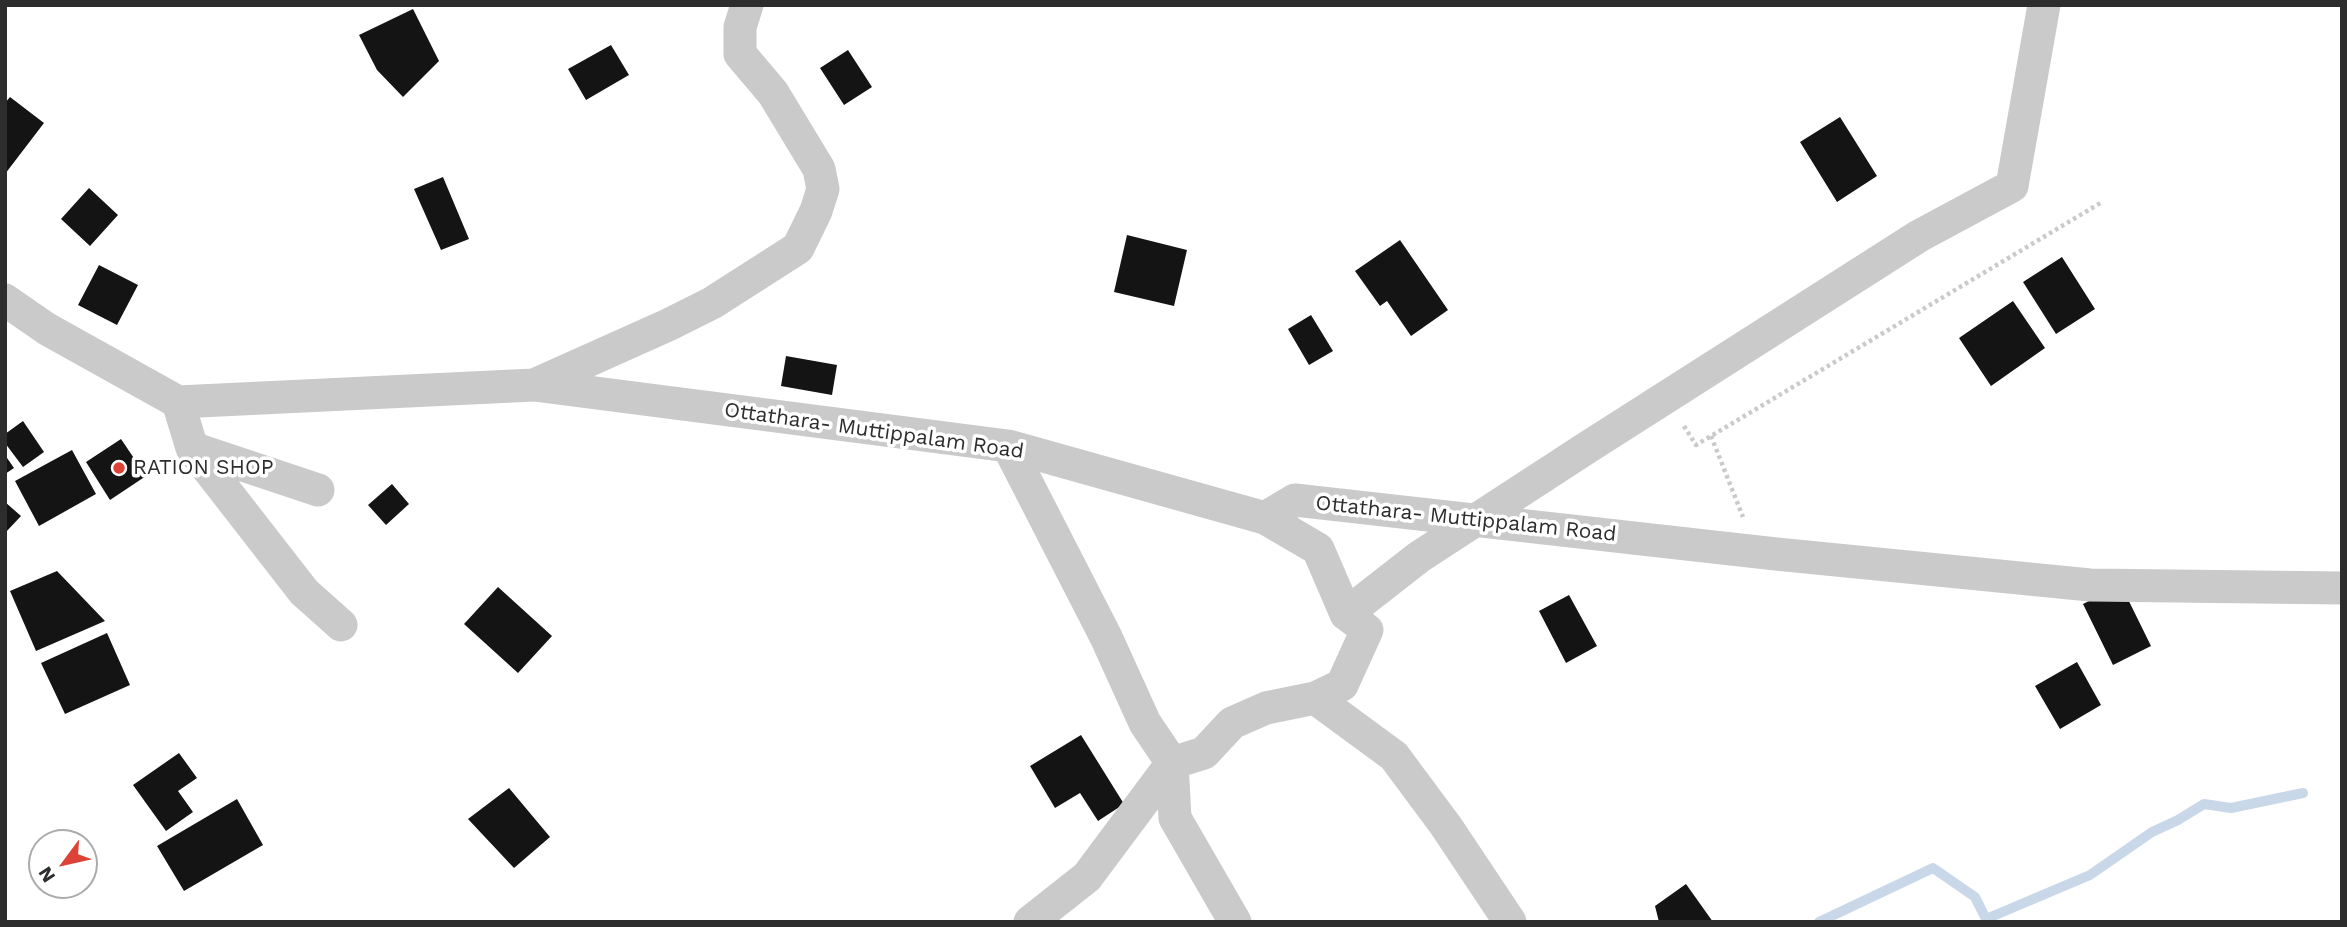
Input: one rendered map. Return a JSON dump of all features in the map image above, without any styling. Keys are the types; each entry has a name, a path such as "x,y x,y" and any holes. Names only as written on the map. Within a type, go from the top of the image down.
{"street":[{"path":"534,385 712,303 798,248 816,211 822,189 820,169 773,93 740,54 740,27 747,5"},
{"path":"1346,614 1419,557 1476,520 1919,236 2012,186 2044,5"},
{"path":"5,300 47,329 178,402 192,448 304,592 341,625"},
{"name":"Ottathara- Muttippalam Road","path":"178,402 534,385 1008,446 1265,518 1295,500 1776,554 2090,585 2342,588"},
{"path":"1008,446 1106,637 1145,723 1171,763 1175,817 1235,922"},
{"path":"192,448 318,490"},
{"path":"1030,922 1087,877 1171,763 1204,753 1232,723 1265,708 1315,698 1342,685 1367,630 1346,614 1318,549 1265,518"},
{"path":"1315,698 1394,756 1447,827 1510,922"}],"path":[{"path":"1667,398 1696,445 2102,202"},
{"path":"1711,436 1744,519 1776,554"}],"building":[{"path":"413,9 439,61 403,97 377,70 359,35"},
{"path":"611,45 629,75 586,100 568,69"},
{"path":"848,50 872,87 844,105 820,68"},
{"path":"10,97 44,123 5,174 5,103"},
{"path":"1840,117 1877,176 1837,202 1800,142"},
{"path":"443,177 469,239 441,250 414,189"},
{"path":"89,188 118,215 90,246 61,219"},
{"path":"1127,235 1187,250 1174,306 1114,292"},
{"path":"1400,240 1448,310 1411,336 1387,301 1380,306 1355,271"},
{"path":"2062,257 2095,309 2056,334 2023,282"},
{"path":"99,265 138,285 117,325 78,305"},
{"path":"2013,301 2045,348 1991,386 1959,338"},
{"path":"1311,315 1333,351 1309,365 1288,329"},
{"path":"786,356 837,365 832,395 781,386"},
{"path":"23,421 44,452 23,467 5,443 5,434"},
{"path":"121,439 146,476 110,500 86,462"},
{"path":"72,450 96,494 39,526 15,481"},
{"path":"5,455 14,468 5,474"},
{"path":"392,484 409,504 386,525 368,505"},
{"path":"5,502 21,516 5,533"},
{"path":"57,571 105,621 36,651 10,591"},
{"path":"2121,585 2151,646 2113,665 2083,604"},
{"path":"498,587 552,636 518,673 464,624"},
{"path":"1569,595 1597,646 1566,663 1539,611"},
{"path":"107,633 130,685 65,714 41,663"},
{"path":"2077,662 2101,705 2060,729 2035,686"},
{"path":"1081,735 1124,804 1098,821 1080,793 1055,808 1030,766"},
{"path":"179,753 197,778 178,791 193,812 166,831 133,785"},
{"path":"509,788 550,837 514,868 468,819"},
{"path":"237,799 263,845 184,891 157,846"},
{"path":"1686,884 1713,922 1659,922 1655,906"}],"waterway":[{"path":"1819,922 1933,868 1975,897 1986,919 2090,875 2152,832 2204,804 2231,808 2303,793"}],"place":[{"name":"RATION SHOP","path":"119,468"}]}
